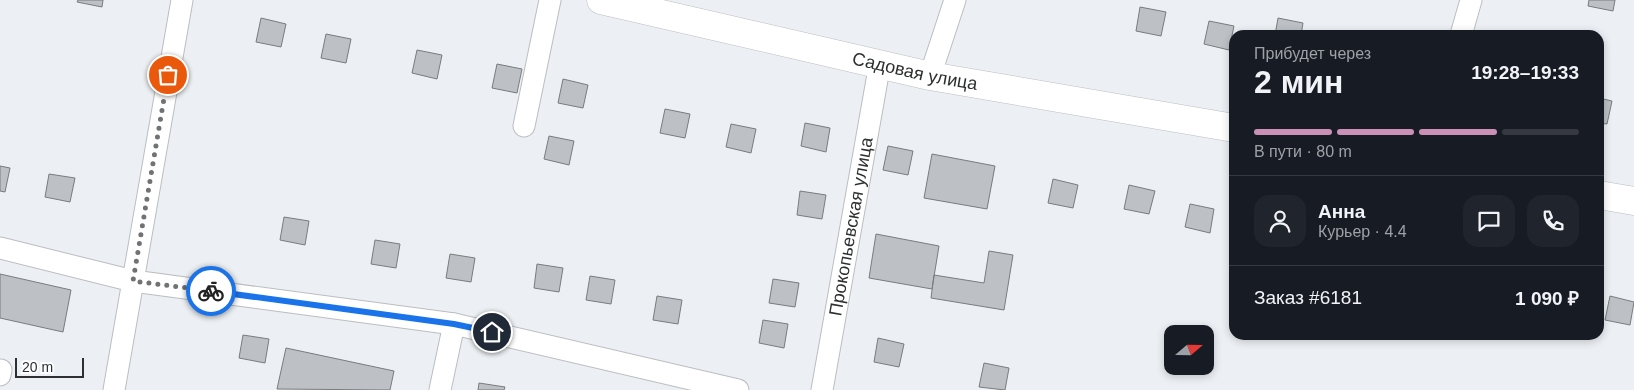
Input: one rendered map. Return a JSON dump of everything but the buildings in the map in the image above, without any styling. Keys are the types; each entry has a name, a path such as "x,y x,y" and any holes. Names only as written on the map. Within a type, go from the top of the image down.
{"street":[{"path":"114,390 182,0"},
{"path":"524,126 550,0"},
{"name":"Садовая улица","path":"601,0 930,76 1229,127"},
{"path":"930,76 955,0"},
{"path":"1462,30 1471,0"},
{"name":"Прокопьевская улица","path":"822,390 880,64"},
{"path":"1604,196 1634,202"},
{"path":"0,248 133,281 454,324 727,389"},
{"path":"440,390 454,324"}],"way so far":[{"path":"168,75 133,281 211,291"}],"route":[{"path":"211,291 454,324 492,332"}]}
